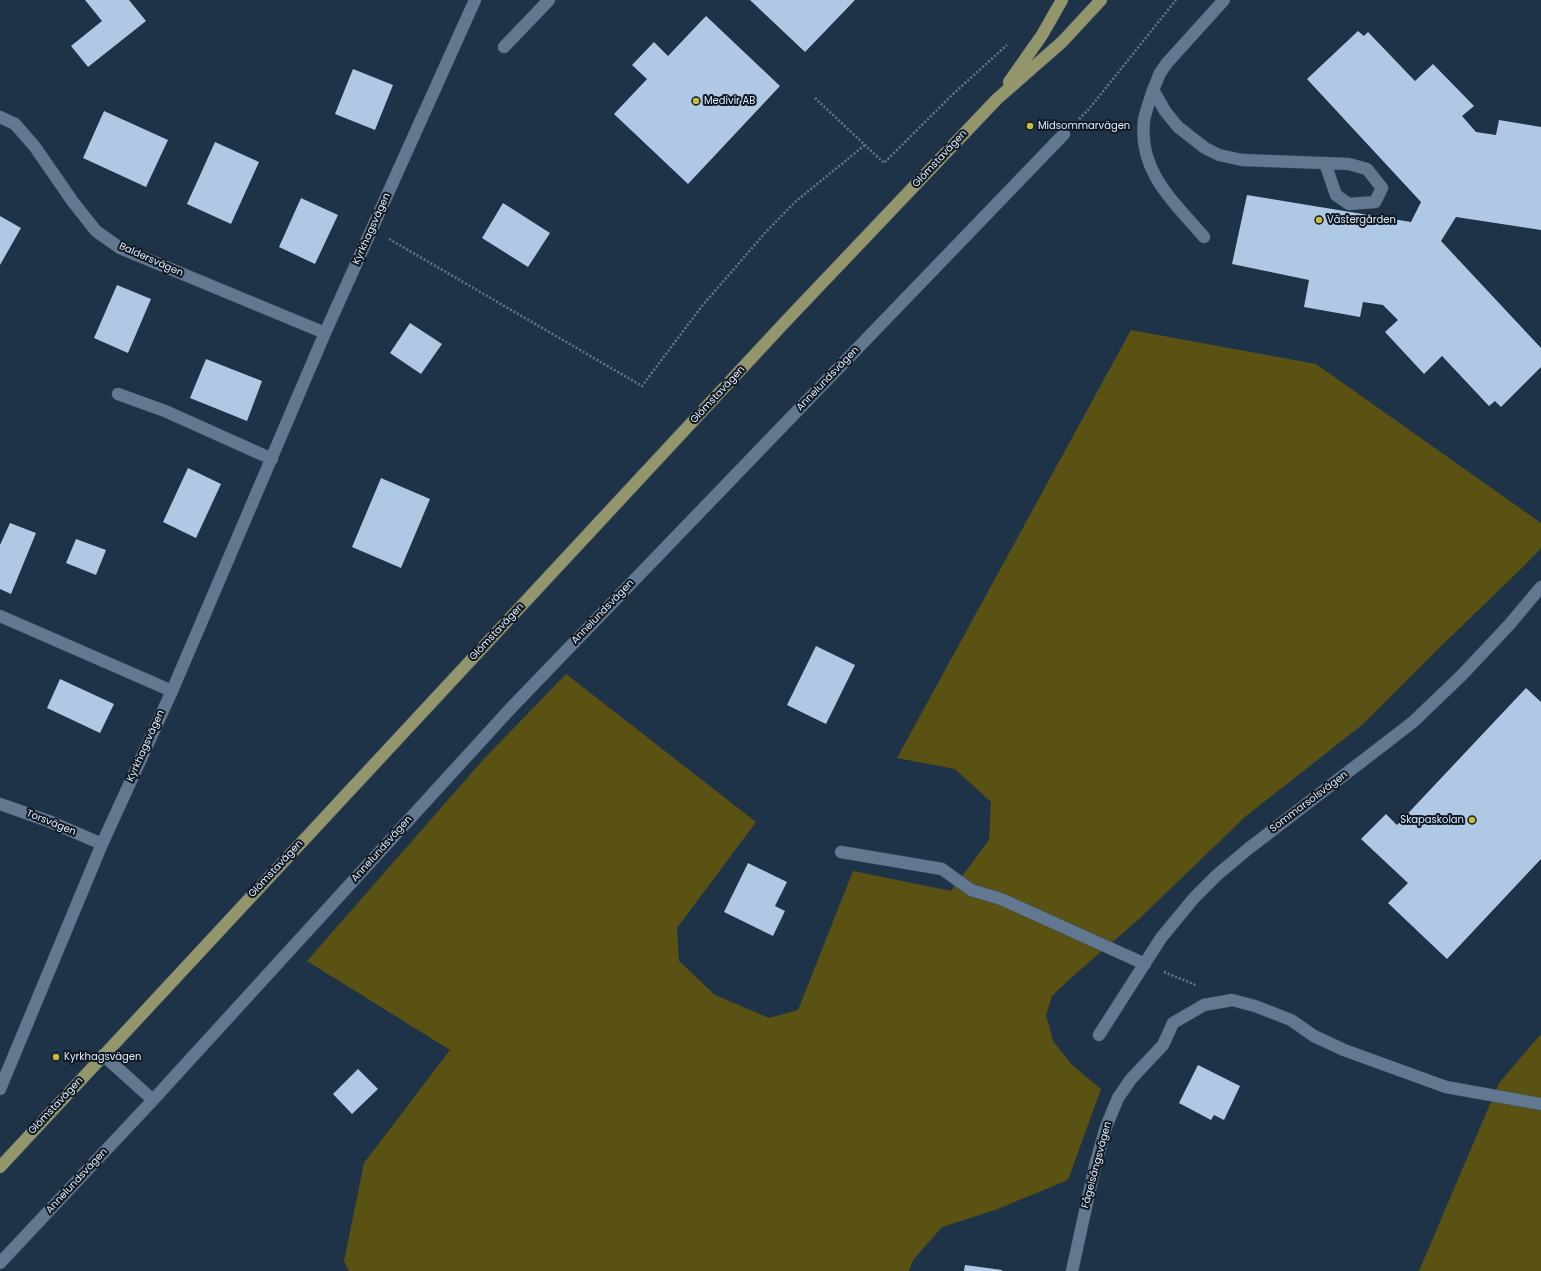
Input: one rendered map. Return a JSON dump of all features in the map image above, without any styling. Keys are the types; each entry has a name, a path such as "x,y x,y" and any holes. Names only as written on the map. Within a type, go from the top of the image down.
{"main road":[{"name":"Glömstavägen","path":"997,99 1042,35 1062,0"},
{"name":"Glömstavägen","path":"0,1167 786,321 997,99 1062,42 1101,0"}],"street":[{"name":"Kyrkhagsvägen","path":"0,1089 102,844 172,691 325,333 475,0"},
{"path":"504,47 549,0"},
{"path":"1204,237 1161,188 1147,161 1144,135 1145,119 1153,90 1160,73 1224,0"},
{"path":"1153,90 1165,111 1178,127 1205,148 1219,155 1242,160 1325,163 1349,164 1367,169 1382,188 1375,202 1349,204 1336,195 1325,163"},
{"name":"Baldersvägen","path":"0,117 15,124 34,147 73,202 96,231 120,248 325,333"},
{"name":"Annelundsvägen","path":"0,1262 153,1100 511,708 1064,134"},
{"path":"118,394 165,411 272,459"},
{"name":"Sommarsolsvägen","path":"1099,1035 1161,938 1194,898 1217,875 1248,849 1412,722 1462,675 1509,626 1541,587"},
{"path":"0,616 172,691"},
{"name":"Torsvägen","path":"0,804 51,822 102,844"},
{"path":"841,852 942,869 971,890 1001,899 1145,964"},
{"name":"Fågelsångsvägen","path":"1072,1271 1095,1166 1106,1127 1118,1098 1130,1079 1163,1045 1173,1023 1204,1005 1232,1000 1255,1006 1291,1020 1314,1036 1344,1050 1446,1087 1541,1104"},
{"path":"103,1055 153,1100"}],"path":[{"path":"1064,134 1089,109 1176,0"},
{"path":"815,98 884,163 953,94 1011,41"},
{"path":"372,228 642,386 702,306 765,233 795,202 865,145"},
{"path":"1145,964 1200,987"}],"shaded area":[{"path":"1131,330 1316,364 1541,523 1541,548 1362,725 1246,816 1139,919 1052,996 1046,1015 1053,1041 1072,1065 1101,1089 1068,1180 995,1210 942,1227 913,1260 909,1271 349,1271 344,1261 364,1163 450,1050 307,961 482,761 566,674 756,822 677,928 679,961 715,995 769,1018 798,1010 853,871 951,891 989,840 991,802 955,769 897,758"},
{"path":"1541,1034 1541,1271 1419,1271 1499,1083"}],"building":[{"path":"85,0 129,0 146,21 88,67 71,46 102,21"},
{"path":"750,0 855,0 805,52"},
{"path":"706,16 780,86 688,184 614,114 647,79 632,65 654,42 668,56"},
{"name":"Västergården","path":"1358,31 1364,36 1368,32 1415,81 1433,64 1474,106 1462,116 1476,132 1496,135 1499,120 1541,127 1541,230 1456,217 1441,241 1541,348 1541,367 1501,407 1495,401 1489,406 1442,356 1424,374 1385,332 1398,320 1383,305 1363,302 1360,317 1304,307 1309,280 1232,264 1247,195 1411,222 1421,202 1307,79"},
{"path":"353,69 393,85 375,130 335,114"},
{"path":"104,111 168,140 146,187 83,158"},
{"path":"215,142 259,162 231,224 187,204"},
{"path":"301,198 338,215 315,264 279,247"},
{"path":"503,203 550,233 528,267 482,238"},
{"path":"0,216 21,228 0,265"},
{"path":"117,285 151,299 128,353 94,338"},
{"path":"410,323 442,344 421,374 390,353"},
{"path":"206,359 262,381 247,421 190,398"},
{"path":"188,468 221,484 196,538 163,522"},
{"path":"381,478 430,499 401,568 352,547"},
{"path":"10,523 36,533 11,594 0,589 0,545"},
{"path":"76,539 106,550 96,575 66,563"},
{"path":"816,646 855,665 826,724 787,705"},
{"path":"60,679 114,704 100,733 47,708"},
{"name":"Skapaskolan","path":"1526,688 1541,702 1541,859 1447,959 1388,903 1408,883 1361,839 1386,814 1397,825"},
{"path":"748,863 787,882 775,906 785,911 773,936 724,912"},
{"path":"1198,1065 1240,1086 1224,1120 1214,1115 1211,1120 1179,1103"},
{"path":"358,1069 378,1089 352,1114 333,1094"},
{"path":"965,1265 1002,1270 1002,1271 964,1271"}],"place":[{"name":"Medivir AB","path":"696,101"},
{"name":"Midsommarvägen","path":"1030,126"},
{"name":"Västergården","path":"1319,220"},
{"name":"Skapaskolan","path":"1472,820"},
{"name":"Kyrkhagsvägen","path":"56,1057"}]}
